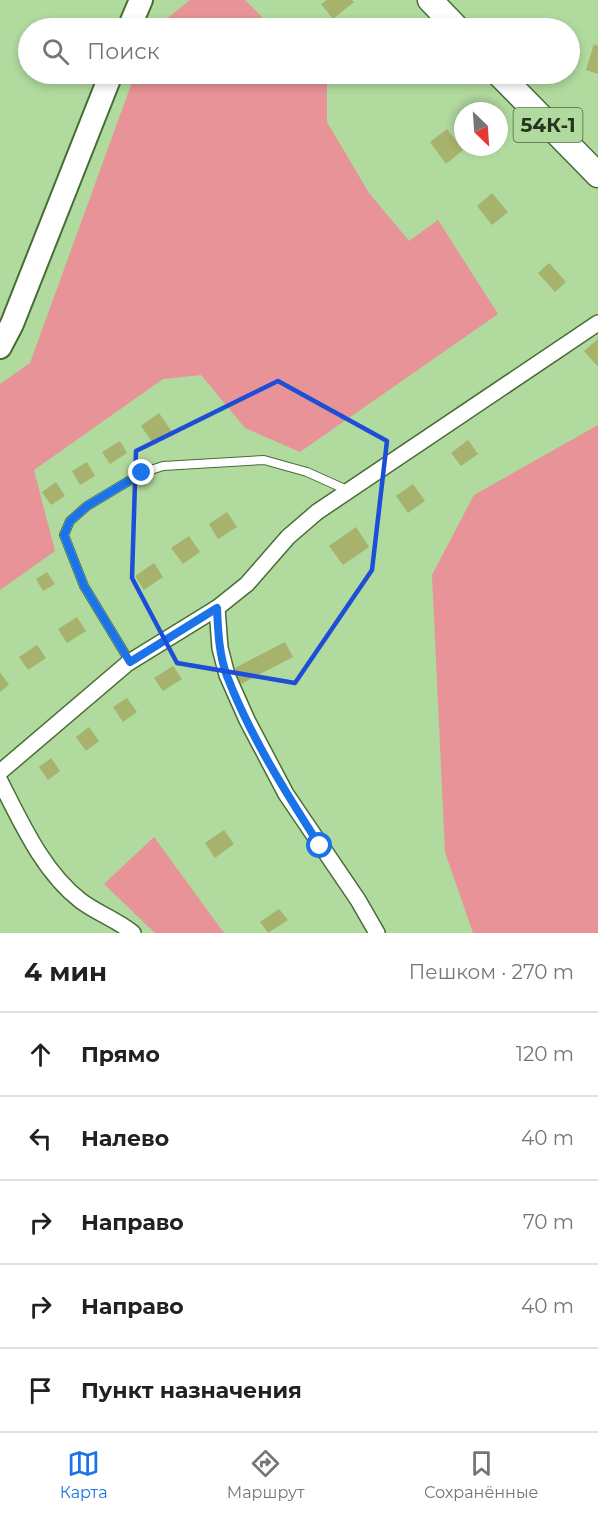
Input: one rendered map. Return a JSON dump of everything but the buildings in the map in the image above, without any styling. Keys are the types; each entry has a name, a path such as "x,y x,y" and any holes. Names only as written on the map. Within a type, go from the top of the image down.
{"main road":[{"path":"133,18 141,0"},
{"path":"430,0 447,18"},
{"path":"0,347 12,324 107,84"},
{"name":"54К-1","path":"509,84 598,175"}],"street":[{"path":"0,772 130,662 217,608 247,584 288,537 317,512 598,323"},
{"path":"217,608 220,648 227,675 247,720 286,794 358,900 377,933"},
{"path":"0,781 31,843 61,881 80,900 132,933"}],"lane":[{"path":"130,662 84,586 64,535 70,521 87,506 142,473 163,466 264,460 307,472 348,491"}],"highlighted area":[{"path":"278,381 387,441 372,570 295,683 177,663 132,578 136,451"}],"shaded area":[{"path":"190,0 245,0 263,18 168,18"},
{"path":"131,84 327,84 327,122 369,193 409,241 438,220 498,314 300,452 245,428 201,375 163,379 34,470 55,551 0,590 0,384 30,363"},
{"path":"598,425 598,933 473,933 445,852 432,575 474,495"},
{"path":"154,837 224,933 155,933 104,884"}],"route":[{"path":"142,473 87,506 70,521 64,535 84,586 130,662 217,608 220,648 227,675 247,720 286,794 320,846"}]}
